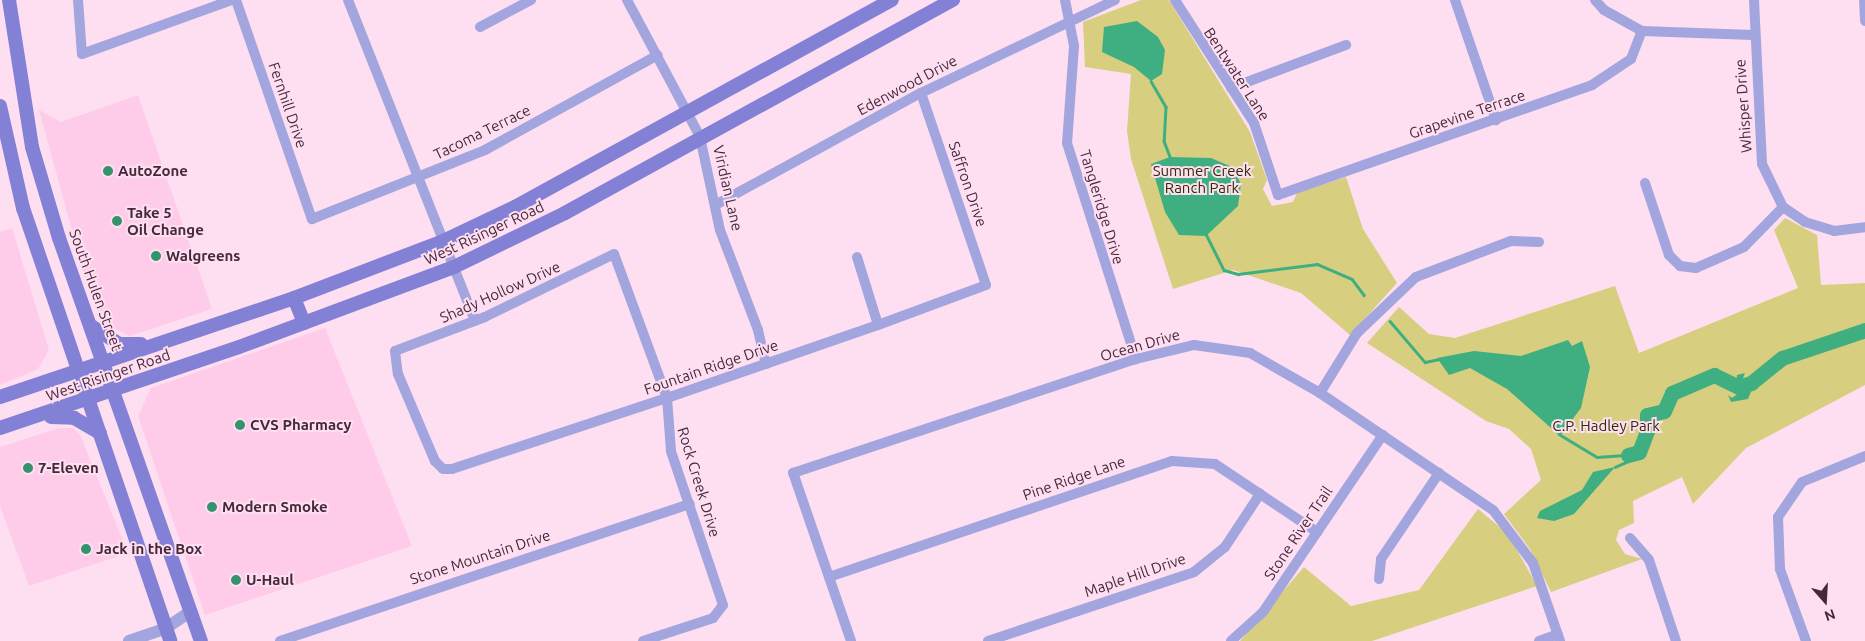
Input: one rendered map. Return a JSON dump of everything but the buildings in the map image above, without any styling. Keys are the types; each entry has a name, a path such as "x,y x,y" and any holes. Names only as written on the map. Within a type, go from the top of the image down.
{"main road":[{"name":"South Hulen Street","path":"10,0 32,147 201,641"},
{"name":"West Risinger Road","path":"0,396 294,298 443,241 515,207 892,0"},
{"name":"West Risinger Road","path":"0,428 115,390 454,267 565,213 700,137 953,0"},
{"path":"0,106 23,208 80,370 168,634"},
{"path":"10,155 32,147"},
{"path":"294,298 304,322"},
{"path":"93,327 129,346 174,338"},
{"path":"18,422 63,415 100,433"}],"street":[{"path":"78,0 82,54 232,0"},
{"name":"Fernhill Drive","path":"236,0 312,220"},
{"path":"348,0 475,321"},
{"path":"480,27 532,0"},
{"name":"Viridian Lane","path":"628,0 700,137 716,204 720,230 758,330 766,364"},
{"name":"Tangleridge Drive","path":"1065,0 1070,19 1074,56 1067,143 1136,360"},
{"name":"Edenwood Drive","path":"716,204 921,93 1070,19 1114,0"},
{"name":"Bentwater Lane","path":"1175,0 1254,123 1278,195"},
{"path":"1455,0 1496,120"},
{"path":"1595,0 1604,10 1642,31 1753,35"},
{"name":"Whisper Drive","path":"1754,0 1753,35 1762,164 1783,207 1805,222 1834,231 1865,227"},
{"path":"1864,0 1865,21"},
{"name":"Grapevine Terrace","path":"1278,195 1592,85 1631,60 1642,31"},
{"path":"1230,88 1346,45"},
{"name":"Tacoma Terrace","path":"312,220 418,179 485,150 658,55"},
{"name":"Saffron Drive","path":"921,93 986,285"},
{"path":"1645,183 1669,255 1680,266 1696,268 1744,247 1783,207"},
{"path":"1320,393 1357,333 1416,277 1511,241 1539,242"},
{"name":"Shady Hollow Drive","path":"443,469 398,374 395,351 475,321 614,254"},
{"name":"Rock Creek Drive","path":"614,254 666,398 667,435 723,605 713,618 643,641"},
{"path":"857,258 878,325"},
{"name":"Fountain Ridge Drive","path":"443,469 666,398 878,325 986,285"},
{"name":"Ocean Drive","path":"851,641 793,473 1136,360 1194,345 1250,353 1320,393 1493,510 1515,536 1533,564 1559,638"},
{"name":"Stone River Trail","path":"1231,641 1263,612 1383,435"},
{"path":"1806,641 1780,569 1778,517 1802,482 1865,456"},
{"name":"Pine Ridge Lane","path":"829,577 1172,461 1215,464 1317,532"},
{"path":"1380,579 1381,559 1439,473"},
{"name":"Maple Hill Drive","path":"988,641 1194,572 1225,547 1260,494"},
{"name":"Stone Mountain Drive","path":"280,640 690,504"},
{"path":"1630,538 1649,560 1676,641"},
{"path":"129,641 168,634 191,611"},
{"path":"1539,641 1559,638"}],"shaded area":[{"path":"1137,21 1158,37 1165,50 1162,74 1151,81 1134,67 1102,52 1104,27"},
{"path":"138,95 212,309 130,336 104,324 85,278 39,110 61,122"},
{"path":"1170,157 1211,158 1232,167 1241,184 1238,206 1206,236 1179,235 1165,212 1151,164"},
{"path":"12,228 49,350 38,369 0,385 0,232"},
{"path":"325,328 412,546 205,615 138,416 151,388"},
{"path":"1568,340 1572,346 1582,341 1590,367 1581,408 1560,436 1507,389 1470,368 1449,375 1437,358 1474,351 1521,356"},
{"path":"1745,373 1742,381 1753,387 1748,399 1731,402 1728,395 1732,398 1740,392 1727,384 1736,385 1737,375"},
{"path":"59,428 74,428 81,437 128,553 29,586 0,506 0,447"},
{"path":"1615,467 1574,514 1554,521 1537,518 1540,511 1582,490 1593,472"}],"green space":[{"name":"Summer Creek Ranch Park","path":"1141,0 1169,0 1250,132 1267,180 1263,189 1272,206 1293,202 1297,193 1346,177 1363,229 1397,283 1350,335 1301,293 1233,270 1173,289 1131,159 1127,131 1131,74 1085,67 1083,22"},
{"name":"C.P. Hadley Park","path":"1785,218 1817,235 1821,285 1865,283 1865,385 1746,448 1693,504 1682,477 1633,501 1634,523 1619,530 1616,540 1625,554 1642,559 1551,592 1530,549 1504,514 1541,480 1531,449 1509,429 1486,421 1367,343 1399,307 1429,334 1455,338 1615,286 1639,353 1798,288 1774,230"},
{"path":"1478,509 1508,534 1537,586 1372,641 1240,641 1304,567 1351,606 1419,590"}],"waterway":[{"path":"1151,81 1166,107 1164,141 1171,159"},
{"path":"1206,234 1224,270 1238,274 1317,264 1352,279 1364,295"},
{"path":"1390,321 1425,362 1439,359"},
{"path":"1628,455 1639,452 1647,431 1647,415 1664,411 1672,393 1714,375 1739,387 1751,383 1782,358 1865,330"},
{"path":"1559,434 1597,457 1628,455"},
{"path":"1615,467 1631,460 1633,454"}],"place":[{"name":"AutoZone","path":"108,171"},
{"name":"Take 5 Oil Change","path":"117,221"},
{"name":"Walgreens","path":"156,256"},
{"name":"CVS Pharmacy","path":"240,425"},
{"name":"7-Eleven","path":"28,468"},
{"name":"Modern Smoke","path":"212,507"},
{"name":"Jack in the Box","path":"86,549"},
{"name":"U-Haul","path":"236,580"}]}
